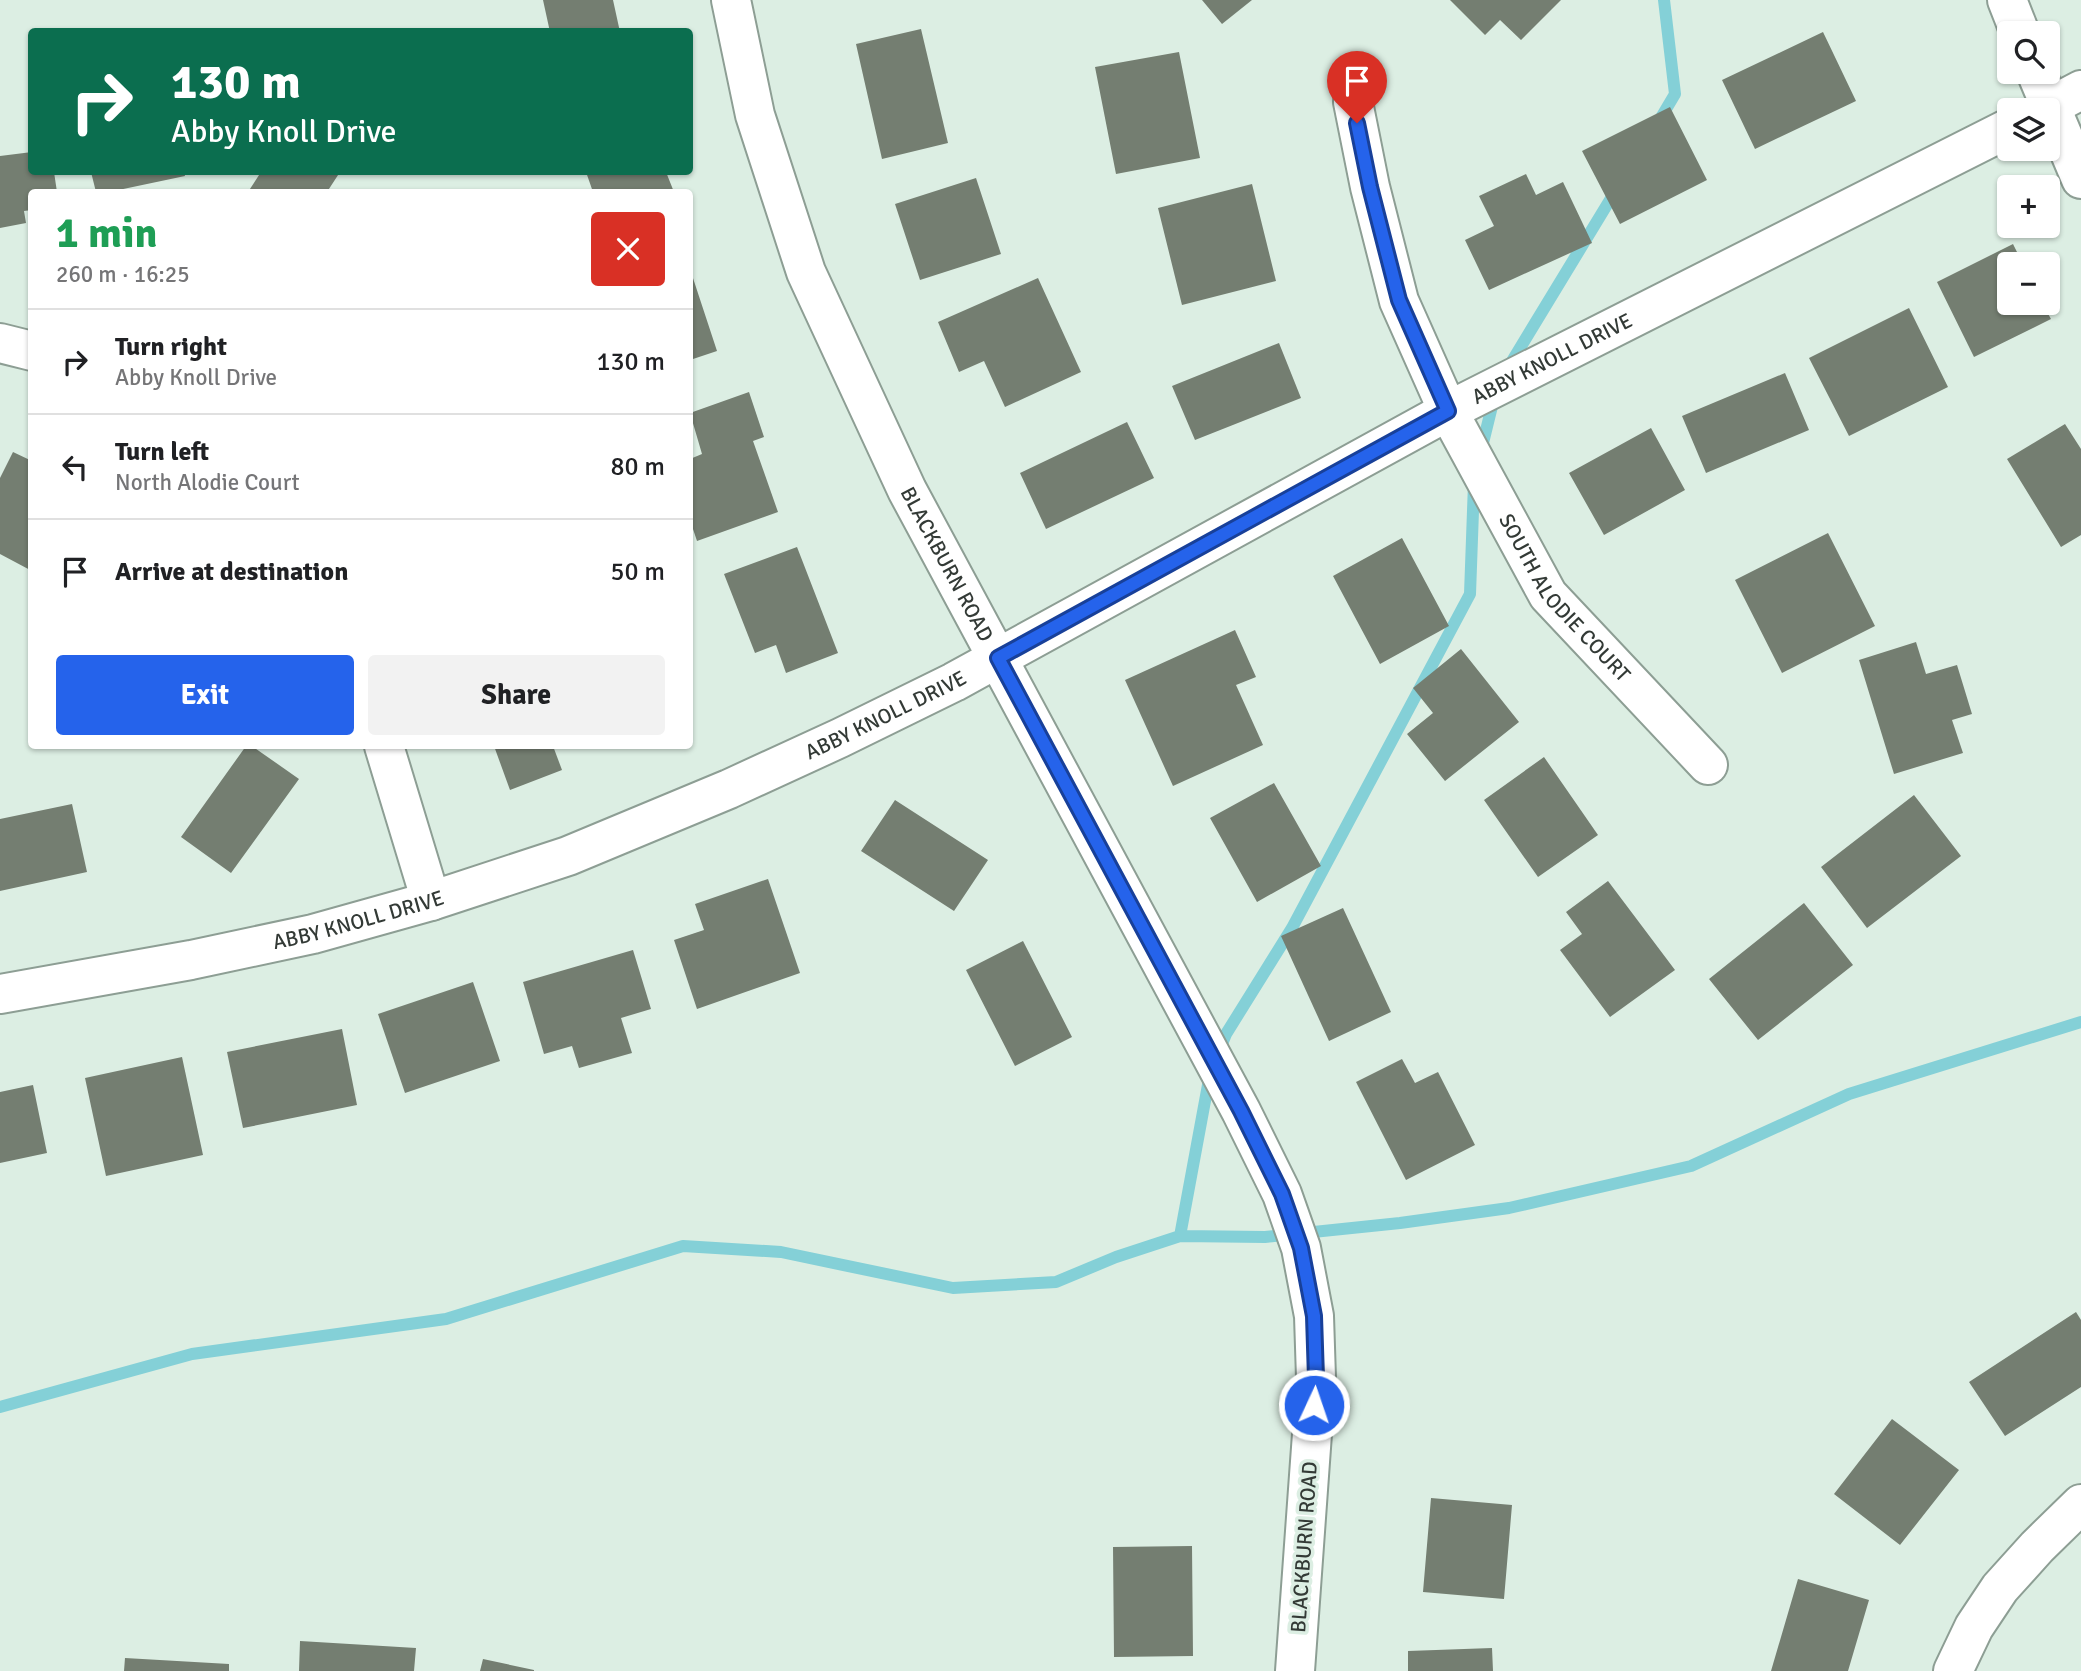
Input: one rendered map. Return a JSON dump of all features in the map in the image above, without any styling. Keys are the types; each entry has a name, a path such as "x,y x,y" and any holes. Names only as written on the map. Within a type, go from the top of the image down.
{"street":[{"name":"BLACKBURN ROAD","path":"731,0 755,115 806,272 907,490 1241,1111 1282,1194 1301,1248 1314,1316 1316,1378 1295,1671"},
{"path":"2007,0 2015,21"},
{"name":"SOUTH ALODIE COURT","path":"1353,102 1370,187 1399,300 1448,411 1548,595 1708,765"},
{"path":"2060,109 2081,179"},
{"name":"ABBY KNOLL DRIVE","path":"0,994 218,955 313,934 431,901 568,856 729,789 840,738 998,658 1448,411 1997,134"},
{"path":"0,343 28,350"},
{"path":"385,749 431,901"},
{"path":"1953,1671 1974,1627 2000,1588 2081,1504"}],"building":[{"path":"543,0 613,0 619,28 549,28"},
{"path":"1202,0 1252,0 1222,24"},
{"path":"1450,0 1561,0 1521,40 1500,20 1485,35"},
{"path":"921,29 948,143 882,159 856,44"},
{"path":"1823,32 1856,101 1755,149 1722,80"},
{"path":"1179,52 1200,158 1116,174 1095,67"},
{"path":"1670,107 1707,180 1620,224 1582,151"},
{"path":"28,152 28,175 54,175 57,189 28,189 28,210 24,211 26,223 0,228 0,156"},
{"path":"1526,174 1536,195 1563,182 1592,243 1489,290 1465,240 1494,226 1479,196"},
{"path":"92,175 185,176 123,189 95,189"},
{"path":"259,175 338,175 329,189 250,189"},
{"path":"587,175 667,175 673,189 592,189"},
{"path":"976,178 1001,254 920,280 895,204"},
{"path":"1252,184 1276,281 1182,305 1158,208"},
{"path":"2013,244 2017,252 1997,252"},
{"path":"1997,252 1997,315 2049,315 2051,319 1974,357 1937,282"},
{"path":"693,278 717,351 693,359"},
{"path":"1038,278 1081,372 1005,407 984,361 959,372 938,322"},
{"path":"1909,308 1948,387 1849,436 1809,358"},
{"path":"1279,343 1301,398 1195,440 1172,386"},
{"path":"1785,373 1809,430 1706,473 1682,416"},
{"path":"749,392 764,437 753,441 778,512 697,541 693,529 693,458 702,454 693,423 693,412"},
{"path":"1127,422 1154,478 1046,529 1020,473"},
{"path":"2065,424 2081,449 2081,535 2061,547 2007,459"},
{"path":"1651,428 1685,490 1604,535 1569,473"},
{"path":"13,452 28,459 28,569 0,554 0,478"},
{"path":"1828,533 1875,626 1782,673 1735,580"},
{"path":"1402,538 1449,626 1380,664 1333,576"},
{"path":"797,547 838,653 786,673 776,645 755,653 724,574"},
{"path":"1235,630 1256,677 1236,685 1263,745 1173,786 1125,680"},
{"path":"1916,642 1926,674 1957,665 1972,714 1952,720 1963,753 1894,774 1859,660"},
{"path":"1461,649 1519,722 1445,781 1407,734 1433,713 1413,688"},
{"path":"244,749 256,749 299,779 231,873 181,837"},
{"path":"495,749 554,749 562,770 510,790"},
{"path":"1544,757 1598,835 1538,877 1484,800"},
{"path":"1274,783 1321,866 1257,902 1210,818"},
{"path":"1914,795 1961,856 1867,928 1821,867"},
{"path":"895,800 988,860 954,911 861,851"},
{"path":"72,804 87,872 0,891 0,819"},
{"path":"768,879 800,973 697,1009 674,940 704,930 695,904"},
{"path":"1608,881 1675,970 1610,1017 1560,950 1582,934 1566,912"},
{"path":"1804,903 1853,965 1758,1040 1709,979"},
{"path":"1343,908 1391,1012 1329,1041 1281,936"},
{"path":"1023,941 1072,1037 1015,1066 966,970"},
{"path":"633,950 651,1009 621,1018 632,1053 579,1068 572,1046 544,1054 523,982"},
{"path":"473,982 500,1061 405,1093 378,1014"},
{"path":"342,1029 357,1105 243,1128 227,1052"},
{"path":"182,1057 203,1155 106,1176 85,1078"},
{"path":"1402,1059 1415,1083 1438,1072 1475,1145 1406,1180 1356,1082"},
{"path":"33,1085 47,1153 0,1163 0,1092"},
{"path":"2076,1312 2081,1320 2081,1387 2005,1436 1969,1382"},
{"path":"1892,1419 1959,1470 1900,1545 1834,1494"},
{"path":"1431,1498 1512,1505 1504,1599 1423,1592"},
{"path":"1192,1546 1193,1656 1114,1657 1113,1547"},
{"path":"1798,1579 1869,1600 1848,1671 1771,1671"},
{"path":"300,1641 416,1648 414,1671 299,1671"},
{"path":"1492,1648 1493,1671 1408,1671 1408,1651"},
{"path":"125,1658 229,1664 229,1671 124,1671"},
{"path":"483,1659 534,1670 534,1671 480,1671"}],"waterway":[{"path":"1659,121 1675,94 1664,0"},
{"path":"1506,371 1616,190"},
{"path":"1481,451 1494,398"},
{"path":"1218,1054 1226,1034 1292,928 1470,594 1474,483"},
{"path":"0,1407 192,1354 446,1319 683,1246 781,1252 953,1288 1056,1282 1116,1257 1180,1236 1265,1237 1509,1208 1691,1166 1849,1094 2081,1022"},
{"path":"1180,1236 1210,1074"}],"route":[{"path":"1314,1405 1314,1316 1301,1248 1282,1194 1241,1111 998,658 1448,411 1399,300 1370,187 1357,123"}]}
